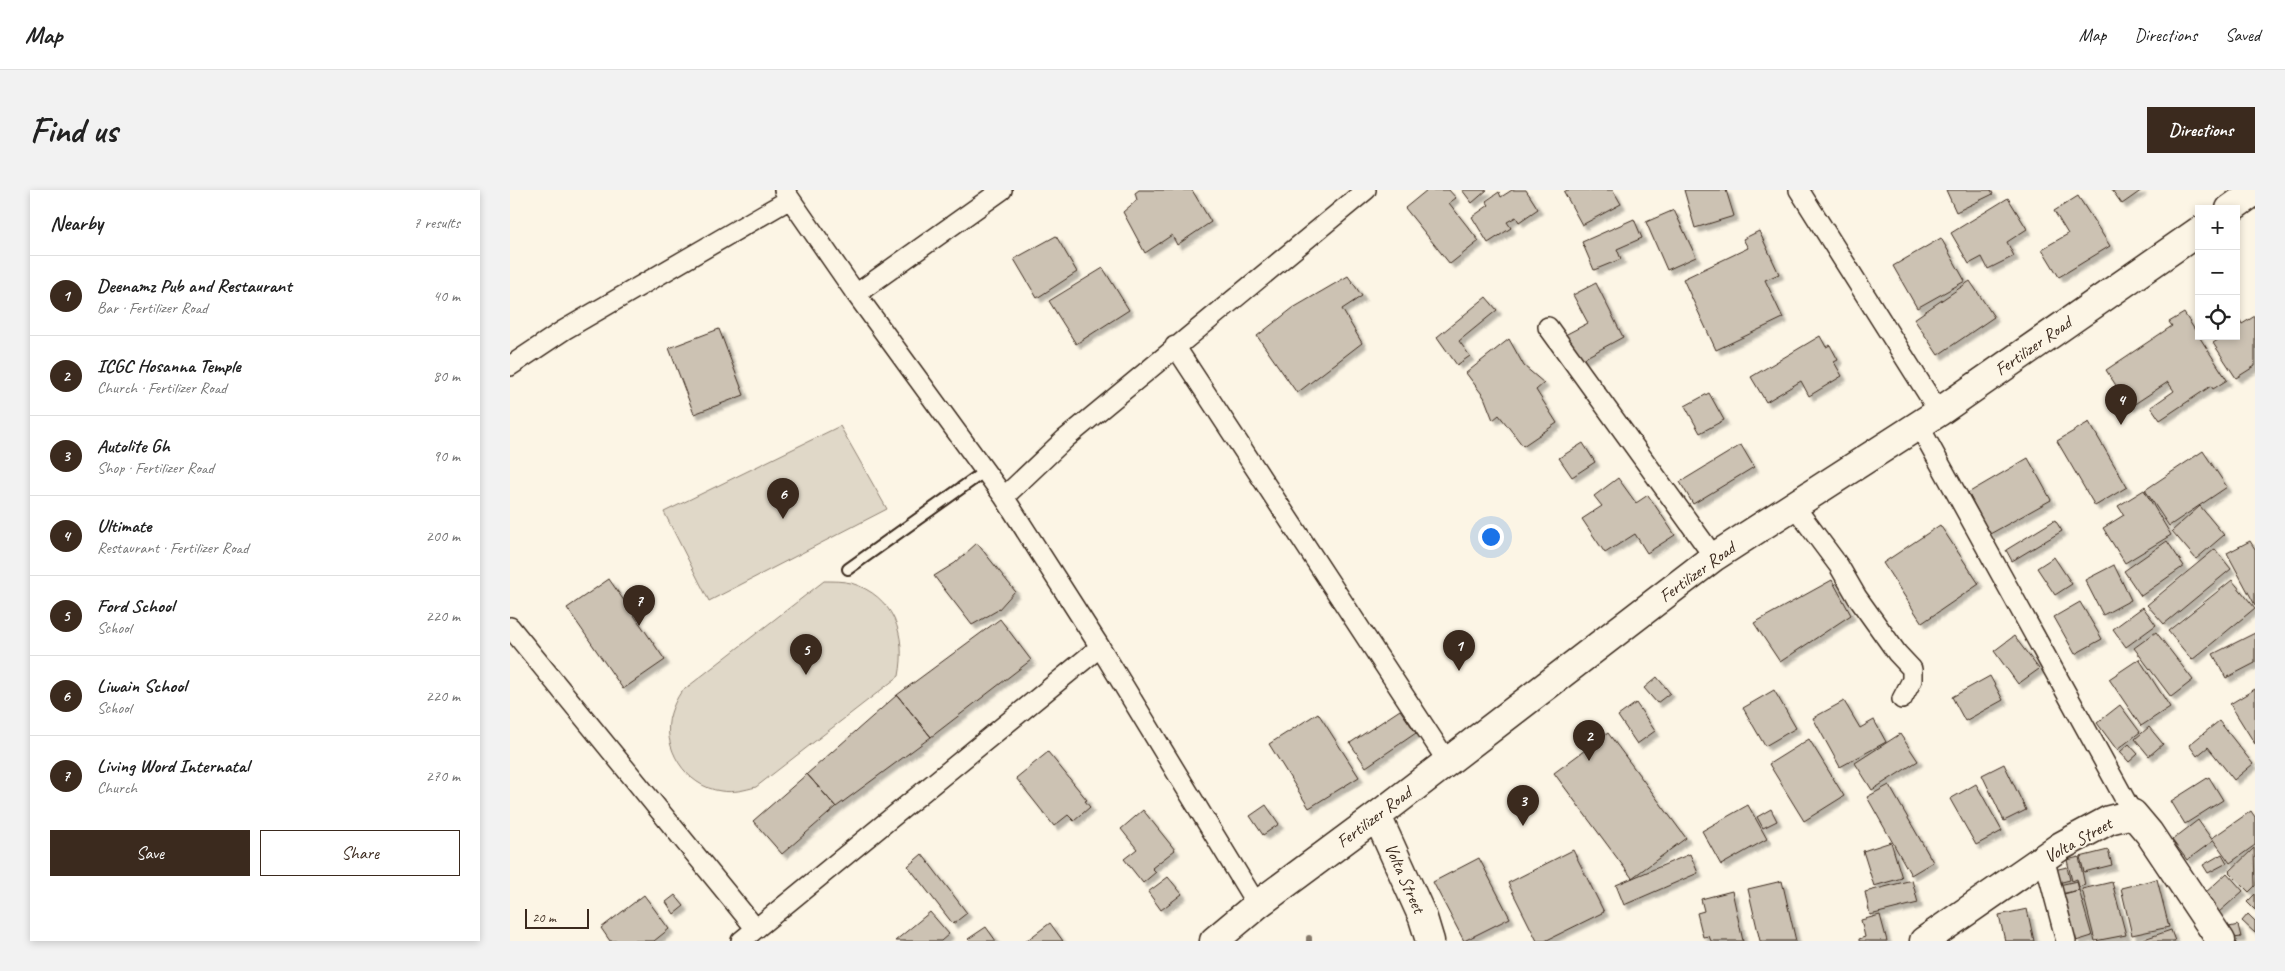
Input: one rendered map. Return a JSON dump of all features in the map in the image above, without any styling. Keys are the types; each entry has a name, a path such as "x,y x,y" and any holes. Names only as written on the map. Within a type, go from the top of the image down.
{"street":[{"path":"856,294 1002,190"},
{"path":"1004,497 1066,439 1175,346 1366,190"},
{"path":"1799,190 1929,418 2132,814"},
{"path":"2236,205 2255,191"},
{"path":"510,366 564,330 787,194 856,294 1004,497 1100,647 1257,905"},
{"name":"Fertilizer Road","path":"1214,941 1257,905 1377,816 1714,557 1795,507 1929,418 2195,234"},
{"path":"1548,327 1714,557"},
{"path":"1175,346 1446,762"},
{"path":"1795,507 1840,566 1857,597 1881,631 1912,669 1912,680 1902,699"},
{"path":"510,627 756,929"},
{"path":"741,941 1100,647"},
{"name":"Volta Street","path":"1924,941 2044,858 2109,820 2132,814 2148,833 2221,941"},
{"name":"Volta Street","path":"1377,816 1423,918 1430,941"},
{"path":"2044,858 2066,941"}],"lane":[{"path":"848,569 985,471"}],"shaded area":[{"path":"840,426 887,509 709,601 664,512"},
{"path":"824,581 848,582 866,589 878,597 887,607 899,632 901,661 899,676 756,787 726,792 708,788 697,782 679,763 669,739 671,713 681,692"}],"building":[{"path":"1139,190 1192,190 1211,222 1177,245 1172,235 1145,253 1123,212 1137,200 1135,193"},
{"path":"1427,190 1449,190 1456,198 1449,203 1479,241 1450,264 1405,208"},
{"path":"1462,190 1487,190 1472,203"},
{"path":"1512,190 1526,190 1538,209 1519,222 1516,217 1507,222 1511,228 1488,243 1472,217 1489,205 1486,201 1499,192 1501,197"},
{"path":"1567,190 1613,190 1621,204 1582,225 1564,192"},
{"path":"1684,190 1726,190 1734,216 1695,228"},
{"path":"1946,190 1991,190 1993,194 1956,212"},
{"path":"2112,190 2142,190 2122,204"},
{"path":"2078,196 2110,246 2059,277 2042,249 2068,234 2054,211"},
{"path":"2008,198 2027,229 2007,242 2014,256 1988,269 1982,257 1969,264 1951,233"},
{"path":"1674,210 1696,257 1667,270 1646,222"},
{"path":"1634,219 1642,238 1617,249 1621,259 1594,270 1582,242"},
{"path":"1759,231 1779,274 1765,280 1783,318 1716,350 1683,279 1748,248 1743,239"},
{"path":"1056,236 1077,272 1037,298 1014,259"},
{"path":"1941,238 1965,281 1917,308 1893,266"},
{"path":"1103,268 1129,310 1076,344 1049,301"},
{"path":"1348,276 1362,296 1342,309 1362,343 1297,393 1257,336 1293,308"},
{"path":"1970,281 1994,317 1938,355 1914,319"},
{"path":"1596,283 1623,337 1579,361 1565,335 1588,323 1573,295"},
{"path":"1486,297 1497,310 1459,341 1470,356 1457,365 1437,337"},
{"path":"2184,313 2195,330 2195,340 2201,340 2227,380 2213,389 2211,386 2160,420 2151,407 2174,391 2168,382 2130,407 2106,370 2172,326 2169,322"},
{"path":"2255,316 2255,366 2236,378 2213,343 2218,340 2240,340 2240,320 2242,324"},
{"path":"719,329 744,395 694,414 669,348"},
{"path":"1820,336 1826,347 1830,345 1838,360 1834,362 1842,376 1809,396 1801,381 1766,402 1751,377"},
{"path":"1509,339 1524,366 1544,383 1536,390 1557,423 1523,446 1499,415 1493,420 1484,397 1466,373"},
{"path":"1709,393 1724,420 1700,433 1685,406"},
{"path":"2089,422 2127,487 2095,506 2057,441"},
{"path":"1583,443 1595,462 1572,477 1559,458"},
{"path":"1741,445 1754,467 1693,504 1680,482"},
{"path":"2203,451 2227,487 2169,526 2145,490"},
{"path":"2028,458 2051,500 1990,534 1968,493"},
{"path":"1618,478 1636,503 1648,495 1675,535 1647,553 1635,534 1605,553 1582,519 1602,506 1594,496"},
{"path":"2144,490 2171,535 2125,563 2103,528 2124,515 2118,506"},
{"path":"2200,506 2224,535 2196,559 2172,531"},
{"path":"2055,520 2062,531 2012,561 2006,550"},
{"path":"1940,525 1979,584 1922,623 1883,563"},
{"path":"2167,541 2184,566 2141,596 2124,571"},
{"path":"2250,541 2255,549 2255,605 2227,553"},
{"path":"977,543 1015,591 998,610 972,625 934,576 955,563"},
{"path":"2215,549 2231,569 2164,624 2147,605"},
{"path":"2054,557 2072,584 2055,595 2037,568"},
{"path":"2114,565 2131,600 2103,615 2085,580"},
{"path":"609,579 665,660 623,689 567,608"},
{"path":"1832,580 1851,615 1780,662 1754,623"},
{"path":"2232,580 2255,608 2192,660 2168,631"},
{"path":"2080,602 2102,639 2075,654 2054,617"},
{"path":"2143,607 2156,625 2126,647 2113,629"},
{"path":"1000,619 1031,660 931,737 897,695"},
{"path":"2156,632 2193,680 2171,697 2134,648"},
{"path":"2255,633 2255,663 2226,678 2213,654"},
{"path":"2014,636 2039,669 2018,684 1994,651"},
{"path":"2139,659 2170,707 2141,726 2109,679"},
{"path":"1990,676 2003,700 1965,721 1952,697"},
{"path":"1657,677 1670,693 1657,703 1644,688"},
{"path":"2255,689 2255,744 2230,704"},
{"path":"1774,690 1796,728 1765,746 1743,708"},
{"path":"897,695 931,737 836,807 807,774"},
{"path":"1844,701 1860,728 1874,720 1886,742 1840,767 1813,718"},
{"path":"1636,703 1655,731 1637,744 1618,716"},
{"path":"2120,705 2140,732 2117,750 2097,723"},
{"path":"1400,710 1416,733 1366,767 1350,743"},
{"path":"1318,713 1359,777 1309,808 1269,744"},
{"path":"2219,721 2253,764 2234,780 2208,747 2197,756 2189,745"},
{"path":"2149,727 2163,744 2149,756 2135,739"},
{"path":"1608,733 1686,838 1632,878 1554,773"},
{"path":"1900,734 1918,761 1872,790 1855,763"},
{"path":"1809,739 1844,796 1804,821 1769,764"},
{"path":"2129,744 2138,754 2129,762 2120,752"},
{"path":"1048,752 1087,800 1085,801 1090,807 1074,821 1068,815 1054,826 1016,778"},
{"path":"2004,764 2026,810 2004,821 1982,775"},
{"path":"807,774 836,807 782,854 753,821"},
{"path":"2209,777 2223,800 2185,824 2171,801"},
{"path":"1976,784 2002,831 1976,845 1950,799"},
{"path":"1889,785 1933,862 1911,875 1867,797"},
{"path":"1266,805 1279,824 1263,835 1250,816"},
{"path":"1748,805 1767,839 1721,865 1702,831"},
{"path":"1771,809 1777,821 1763,828 1757,817"},
{"path":"1143,810 1175,850 1152,868 1156,872 1143,883 1124,859 1137,849 1121,829"},
{"path":"2251,811 2255,817 2255,845 2230,863 2212,838"},
{"path":"2198,820 2213,841 2187,860 2172,840"},
{"path":"1891,842 1902,878 1874,886 1863,851"},
{"path":"2254,848 2255,886 2249,892 2229,872"},
{"path":"1573,850 1604,912 1545,941 1537,941 1508,883"},
{"path":"2108,850 2112,865 2084,872 2080,857"},
{"path":"922,854 967,913 953,924 908,866"},
{"path":"1690,854 1698,873 1624,905 1616,885"},
{"path":"2222,854 2227,863 2208,873 2203,865"},
{"path":"2079,857 2085,885 2079,887 2077,879 2072,881 2067,860"},
{"path":"1479,858 1510,918 1464,941 1433,882"},
{"path":"2067,867 2070,880 2058,883 2054,870"},
{"path":"2227,873 2243,891 2219,912 2204,894"},
{"path":"1168,877 1182,894 1161,910 1148,892"},
{"path":"2157,879 2169,927 2132,935 2121,888"},
{"path":"1912,880 1918,903 1870,915 1865,892"},
{"path":"1782,881 1796,941 1760,941 1748,889"},
{"path":"2077,881 2079,890 2061,894 2059,885"},
{"path":"2112,882 2126,935 2095,941 2082,889"},
{"path":"2079,890 2092,936 2076,941 2064,894"},
{"path":"1732,891 1743,941 1711,941 1709,936 1703,937 1697,913 1704,911 1701,899"},
{"path":"2255,894 2255,910 2247,902"},
{"path":"644,895 669,929 654,941 610,941 601,928"},
{"path":"675,895 684,906 674,914 666,902"},
{"path":"2027,909 2034,941 2005,941 1999,915"},
{"path":"930,912 949,934 941,941 895,941"},
{"path":"2248,914 2255,921 2255,933 2242,921"},
{"path":"1880,915 1887,941 1859,941 1859,939 1865,937 1861,920"},
{"path":"1050,923 1063,941 1026,941"},
{"path":"2238,925 2241,937 2227,939 2225,928"},
{"path":"986,927 996,941 970,941 968,939"},
{"path":"2171,930 2175,941 2145,941 2144,939"}],"place":[{"name":"Ultimate","path":"2121,425"},
{"name":"Liwain School","path":"783,519"},
{"name":"Living Word Internatal","path":"639,626"},
{"name":"Deenamz Pub and Restaurant","path":"1459,671"},
{"name":"Ford School","path":"806,675"},
{"name":"ICGC Hosanna Temple","path":"1589,761"},
{"name":"Autolite Gh","path":"1523,826"}]}
